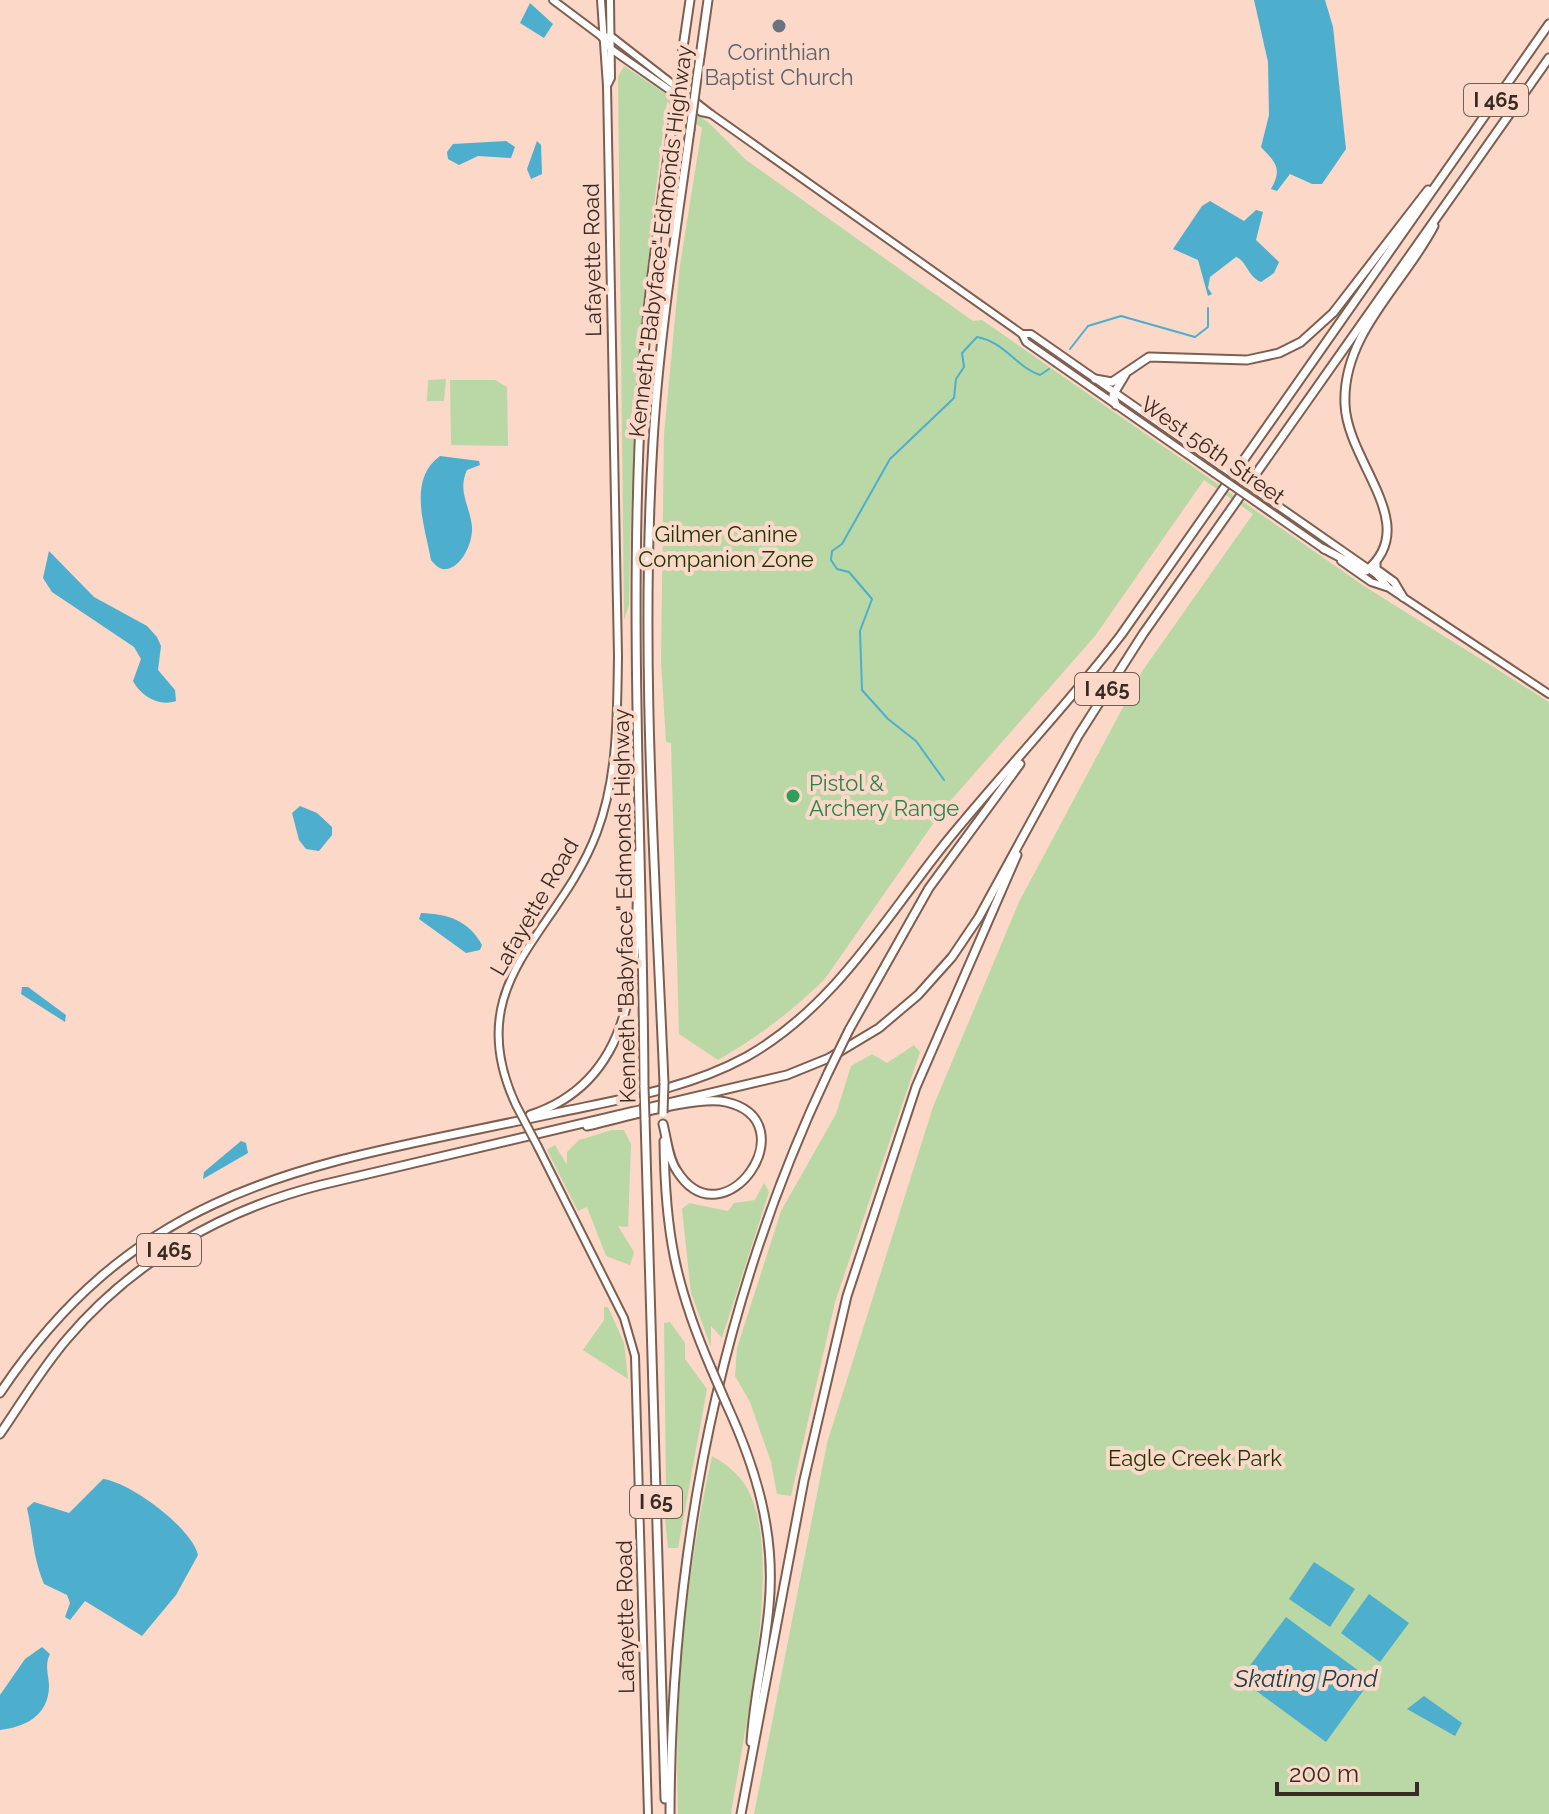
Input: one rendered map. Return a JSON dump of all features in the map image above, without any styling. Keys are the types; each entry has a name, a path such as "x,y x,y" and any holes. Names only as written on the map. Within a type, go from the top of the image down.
{"highway":[{"name":"Kenneth \"Babyface\" Edmonds Highway","path":"668,1814 644,1087 636,569 642,384 690,0"},
{"name":"Kenneth \"Babyface\" Edmonds Highway","path":"708,0 667,302 651,495 654,813 663,1124 671,1253 683,1303 759,1486 770,1561 769,1609 749,1764"},
{"name":"I 465","path":"0,1393 41,1336 97,1277 190,1214 242,1190 299,1171 686,1083 732,1064 775,1038 843,978 949,839 1056,718 1192,536 1549,24"},
{"name":"I 465","path":"0,1434 47,1364 86,1318 140,1270 188,1237 240,1211 301,1190 766,1082 812,1066 850,1047 892,1017 941,970 972,929 1078,736 1135,645 1549,58"},
{"path":"1095,379 1110,383 1149,357 1240,361 1271,355 1301,342 1333,313 1442,175"},
{"path":"1324,549 1361,570 1368,569 1387,541 1389,520 1351,439 1345,406 1347,374 1362,335 1426,241 1442,210"},
{"path":"1116,405 1114,392 1128,370"},
{"path":"1376,560 1376,569 1394,582 1403,597"},
{"path":"668,1814 678,1621 688,1537 709,1425 759,1246 828,1073 898,938 948,859 1056,718"},
{"path":"501,1125 568,1099 591,1079 616,1043 632,965 641,813"},
{"path":"741,1814 813,1435 857,1263 924,1065 1019,846"},
{"path":"537,1133 722,1101 741,1109 755,1124 761,1143 758,1163 748,1179 732,1189 712,1192 697,1189 675,1169 663,1124"}],"main road":[{"name":"West 56th Street","path":"553,0 601,36 611,49 701,112 711,114"},
{"name":"Lafayette Road","path":"601,0 601,36 607,86 618,656 612,774 599,827 583,864 515,966 504,994 499,1049 516,1105 624,1318 635,1356 648,1814"},
{"name":"Lafayette Road","path":"607,86 611,78 610,0"},
{"path":"601,36 612,37"},
{"name":"West 56th Street","path":"612,37 711,114 1022,334 1026,342 1371,582 1389,588"},
{"name":"West 56th Street","path":"1022,334 1031,334 1368,569 1389,588 1549,694"}],"green space":[{"name":"Eagle Creek Park","path":"624,66 708,122 746,160 973,321 982,320 1364,586 1549,702 1549,1814 754,1814 827,1443 933,1107 1019,902 1143,670 1253,514 1204,480 1095,636 944,808 824,980 774,1023 718,1060 679,1034 671,743 666,742 661,661 664,435 680,265 702,128 667,102 640,353 629,605 624,620 618,77"},
{"path":"446,379 444,401 427,401 428,380"},
{"path":"450,380 495,380 507,387 508,446 451,445"},
{"path":"914,1045 920,1052 835,1302 791,1496 777,1494 771,1462 750,1402 735,1376 737,1348 781,1211 836,1114 851,1066 872,1054 887,1063"},
{"path":"612,1130 624,1130 631,1144 628,1227 618,1226 634,1252 630,1265 606,1256 587,1207 578,1211 547,1150 555,1145 567,1165 567,1152 579,1140"},
{"path":"764,1183 769,1192 722,1338 711,1326 711,1347 691,1293 682,1209 689,1203 728,1211 734,1203 755,1200"},
{"path":"604,1307 608,1307 624,1343 628,1379 583,1350 604,1320"},
{"path":"670,1322 685,1343 685,1359 707,1389 678,1548 668,1548 663,1500 666,1487 664,1323"},
{"path":"712,1456 739,1476 750,1494 759,1525 763,1562 762,1605 751,1696 731,1814 678,1814 678,1723 684,1634 695,1545"}],"water":[{"path":"1254,0 1325,0 1333,27 1346,149 1322,184 1312,184 1290,174 1277,191 1271,189 1277,170 1261,147 1269,115 1268,62"},
{"path":"530,3 553,24 544,38 520,23"},
{"path":"506,141 515,147 511,158 478,156 459,165 448,159 447,152 453,144"},
{"path":"537,141 541,145 542,174 531,179 527,169"},
{"path":"1210,201 1244,221 1256,210 1263,212 1256,240 1279,262 1274,273 1261,282 1236,257 1210,277 1208,288 1212,294 1208,296 1198,260 1173,249 1202,206"},
{"path":"440,456 479,461 480,465 467,470 463,485 472,527 469,546 458,563 445,569 431,560 421,504 424,478"},
{"path":"49,551 94,597 147,626 157,637 161,646 158,670 175,690 176,701 163,703 141,691 133,681 141,659 134,647 52,592 43,578"},
{"path":"300,806 317,813 332,827 332,835 319,851 306,849 299,840 292,813"},
{"path":"421,913 448,917 464,924 482,945 480,950 466,953 419,919"},
{"path":"22,987 28,987 66,1015 65,1022 21,994"},
{"path":"241,1141 246,1143 248,1153 203,1179 204,1172"},
{"path":"103,1479 128,1488 158,1508 184,1532 198,1555 176,1595 142,1636 85,1601 70,1620 65,1617 70,1603 67,1595 44,1584 38,1565 27,1508 34,1502 69,1513"},
{"path":"1314,1562 1355,1589 1330,1627 1289,1599"},
{"path":"1369,1594 1409,1623 1380,1662 1341,1633"},
{"name":"Skating Pond","path":"1286,1617 1371,1680 1326,1742 1240,1679"},
{"path":"42,1647 50,1654 48,1697 44,1706 26,1723 0,1730 0,1695 25,1659"},
{"path":"1424,1696 1462,1723 1455,1736 1407,1709"}],"waterway":[{"path":"1070,349 1088,326 1121,316 1195,337 1208,327 1208,308"},
{"path":"944,780 916,741 888,719 862,690 860,631 872,599 849,572 837,569 831,560 832,551 842,544 890,459 954,398 956,379 964,367 962,353 977,337 995,344 1040,375 1049,369"}],"place":[{"name":"Corinthian Baptist Church","path":"779,26"},
{"name":"Pistol & Archery Range","path":"793,796"}],"park label":[{"name":"Gilmer Canine Companion Zone","path":"726,546"}]}
